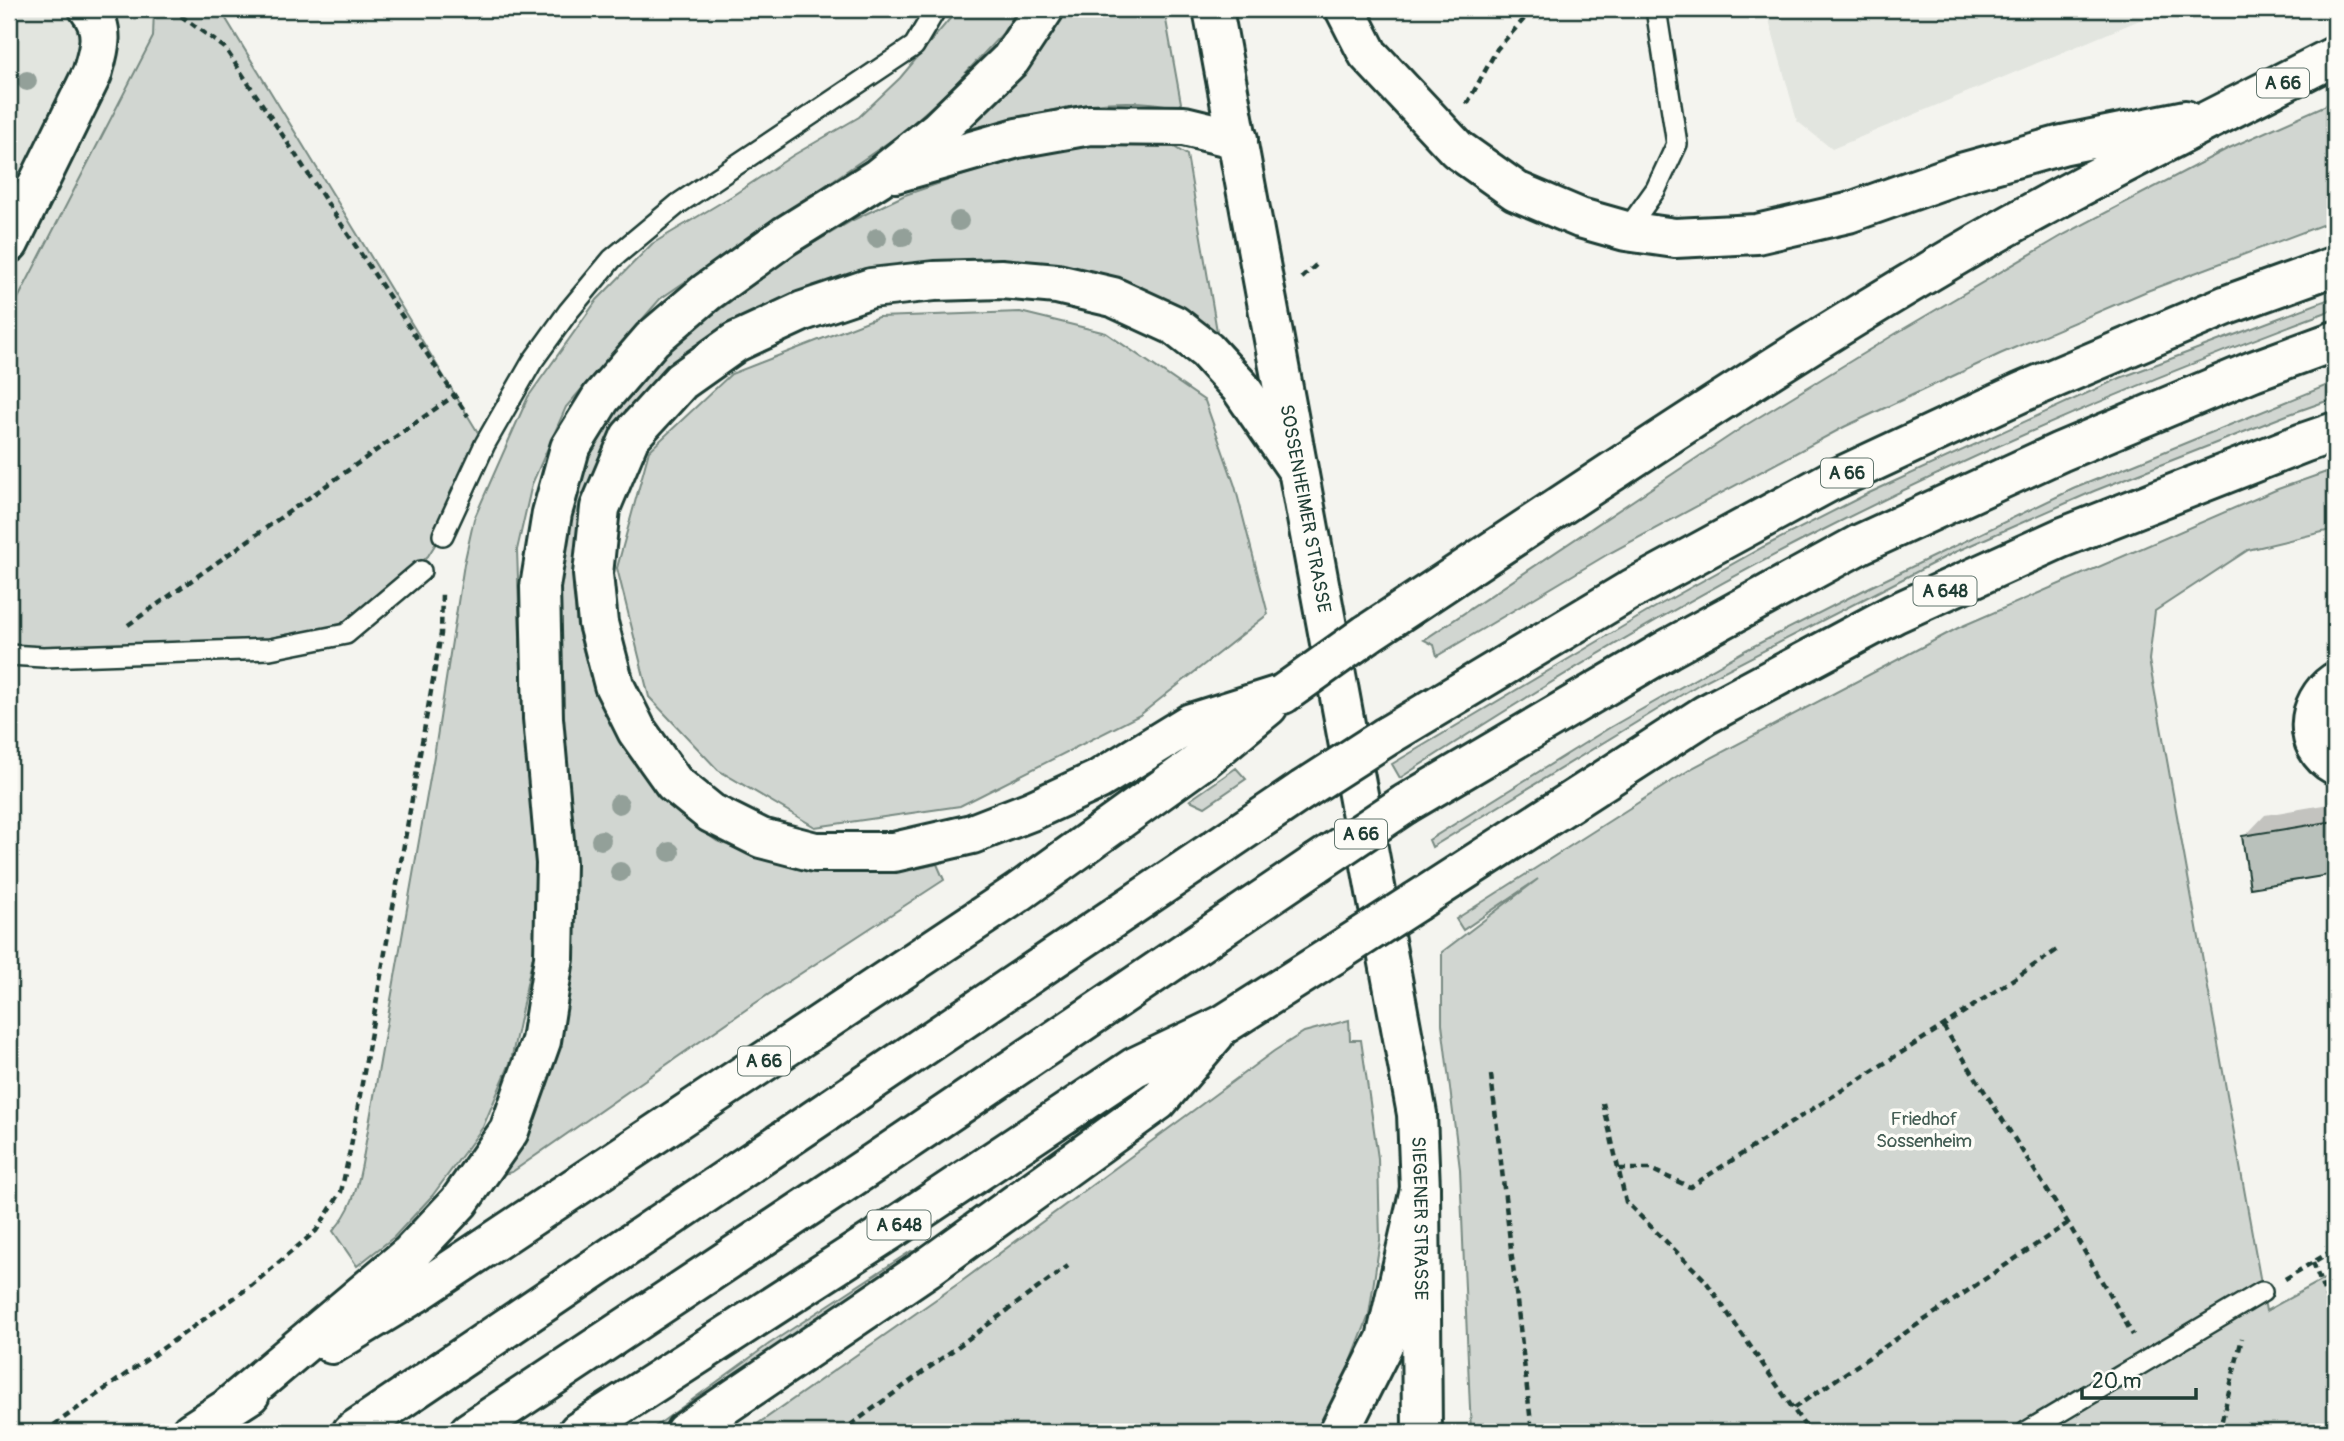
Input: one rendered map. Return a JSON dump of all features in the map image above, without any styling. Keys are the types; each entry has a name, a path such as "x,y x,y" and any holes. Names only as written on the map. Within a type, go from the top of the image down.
{"main road":[{"path":"230,1406 410,1254 459,1202 509,1131 541,1041 555,958 556,863 543,718 540,587 552,513 570,448 601,398 652,339 707,292 785,236 878,178 938,130 1011,59 1044,9"},
{"name":"SOSSENHEIMER STRASSE","path":"1213,9 1397,1008"},
{"path":"1345,9 1368,54 1457,149 1516,191 1580,218 1626,231 1675,238 1757,234 1847,213 1961,173 2062,145 2231,110"},
{"path":"1351,9 1368,54"},
{"path":"9,243 92,74 100,47 94,15"},
{"name":"A 66","path":"191,1432 421,1290 1019,892 1205,759 1283,694 1367,634 1778,363 2048,204 2335,56"},
{"path":"878,178 1017,138 1090,125 1184,127 1238,138"},
{"name":"A 66","path":"352,1432 1303,790 1387,736 1632,589 1829,482 2022,392 2227,305 2335,266"},
{"path":"1283,694 1191,723 1098,780 1031,811 972,834 894,852 815,852 761,838 711,813 674,783 636,731 614,685 598,623 593,574 600,508 630,438 681,381 736,342 803,310 871,288 934,281 1001,279 1057,285 1113,297 1174,325 1206,350 1240,387 1296,468"},
{"name":"A 66","path":"469,1432 1405,804 1668,649 1860,544 2060,452 2335,341"},
{"name":"A 648","path":"578,1432 889,1231 1135,1067 1223,1025 1705,715 1894,614 2061,538 2335,432"},
{"path":"2335,682 2325,689 2315,703 2311,720 2315,743 2326,761 2335,765"},
{"name":"SIEGENER STRASSE","path":"1397,1008 1417,1114 1422,1432"},
{"name":"A 648","path":"685,1432 928,1268 1158,1101 1223,1025"},
{"path":"1339,1432 1386,1339 1420,1189"}],"lane":[{"path":"443,535 485,444 533,362 568,312 612,259 678,204 914,46 936,9"},
{"path":"1626,231 1656,189 1677,144 1656,9"},
{"path":"9,655 43,657 270,649 346,634 421,571"},
{"path":"2026,1432 2256,1296"}],"path":[{"path":"1465,107 1497,49 1533,9"},
{"path":"94,15 173,10 225,48 485,444"},
{"path":"97,655 133,619 455,395"},
{"path":"44,1432 251,1286 316,1231 341,1192 442,634 442,584"},
{"path":"1619,1169 1650,1169 1690,1187 2060,948"},
{"path":"1943,1026 2068,1223 2147,1360"},
{"path":"1491,1075 1532,1432"},
{"path":"1603,1103 1626,1202 1705,1280 1809,1432"},
{"path":"1794,1408 2068,1223"},
{"path":"2335,1249 2313,1262 2335,1321"},
{"path":"841,1432 1068,1266"},
{"path":"2219,1432 2256,1296"}],"shaded area":[{"path":"9,9 154,9 153,37 9,316"},
{"path":"1766,9 2166,9 1832,149 1797,121"}],"green space":[{"path":"154,9 220,9 485,444 454,514 428,556 346,634 270,649 9,653 9,316 153,37"},
{"path":"958,9 1018,9 1002,34 947,93 902,133 660,299 566,407 532,484 517,550 523,722 536,868 537,936 511,1061 483,1127 432,1196 394,1237 357,1266 333,1231 352,1200 362,1164 435,750 464,564 474,519 528,397 597,300 652,244 859,117 900,78"},
{"path":"1064,9 1164,9 1181,103 1177,107 1151,103 1100,103 969,127 1004,91"},
{"path":"2335,101 2335,220 2147,291 2000,354 1844,427 1608,554 1437,656 1434,645 1424,640 1746,425 1900,331 2065,234 2227,149"},
{"path":"1146,140 1174,147 1187,155 1218,337 1138,286 1094,272 1051,265 780,304 583,505 575,552 573,587 577,626 590,677 605,713 654,790 680,815 717,841 764,859 813,870 906,871 937,864 944,880 754,1004 512,1172 502,1174 531,1115 560,712 558,604 565,528 579,474 604,421 639,377 685,335 792,256 853,220 905,195 1010,159 1071,147"},
{"path":"2335,297 2335,309 2203,359 2072,414 1879,502 1656,620 1553,681 1400,778 1392,764 1654,608 1763,547 1869,493 2120,378"},
{"path":"1020,312 1106,333 1205,401 1235,486 1268,614 1140,715 960,806 815,827 718,770 649,697 617,568 649,451 731,374 878,317"},
{"path":"2335,382 2335,398 2094,491 1955,552 1701,683 1432,847 1429,840 1609,728 1746,650 2073,489"},
{"name":"Friedhof Sossenheim","path":"2335,469 2335,529 2248,550 2155,611 2149,660 2266,1311 2335,1273 2335,1432 1471,1432 1460,1169 1442,1024 1442,952 1538,879 1463,930 1456,919 1694,767 1958,628 2278,489"},
{"path":"1236,768 1246,779 1205,807 1190,800"},
{"path":"1349,1020 1350,1040 1361,1040 1378,1158 1380,1240 1369,1315 1324,1432 746,1432 962,1281 1274,1051 1304,1032"},
{"path":"911,1251 920,1253 663,1432 648,1432 769,1344"}],"building":[{"path":"2335,821 2335,874 2250,888 2242,836"}]}
